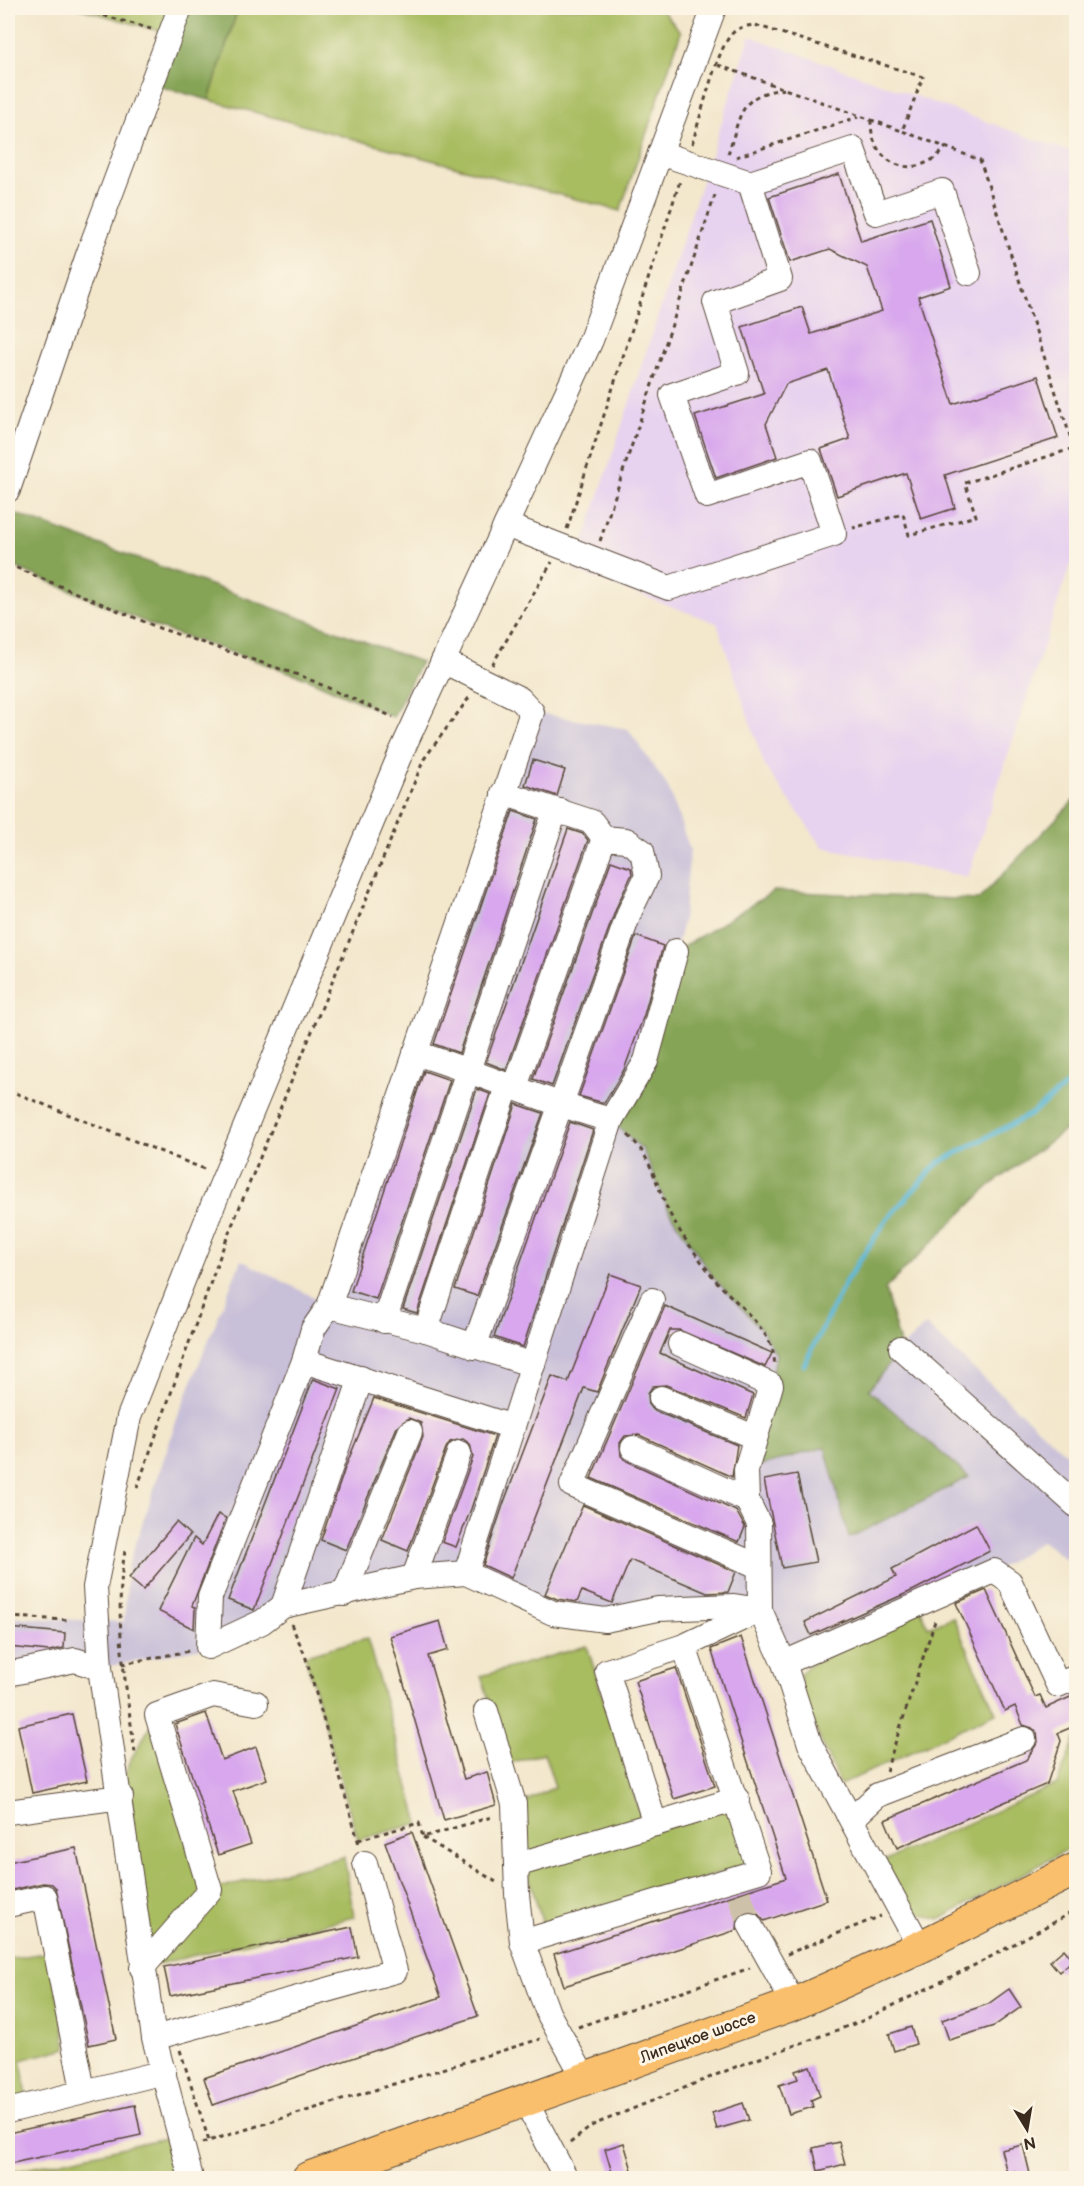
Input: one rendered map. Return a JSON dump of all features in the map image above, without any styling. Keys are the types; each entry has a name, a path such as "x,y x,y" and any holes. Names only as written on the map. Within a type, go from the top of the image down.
{"main road":[{"name":"Липецкое шоссе","path":"308,2178 371,2168 585,2079 794,2004 920,1947 1077,1869"}],"street":[{"path":"8,490 88,255 180,8"},
{"path":"191,2178 164,2072 164,2035 142,1968 121,1797 112,1666 95,1587 129,1417 210,1212 367,833 443,661 591,340 714,8"},
{"path":"660,153 750,183 853,149 876,213 942,191 969,273"},
{"path":"506,525 669,588 834,534 810,461 707,496 672,395 737,373 715,302 780,279 750,183"},
{"path":"443,661 520,699 532,712 329,1306 313,1329 304,1361 210,1597 208,1647 262,1622 283,1606 414,1577 466,1573 553,1613 605,1620 658,1609 734,1606 760,1610"},
{"path":"474,1347 630,911 647,876 642,851 626,840 604,838 592,822 503,793"},
{"path":"384,1320 552,820 561,811"},
{"path":"426,1330 511,1085 604,838"},
{"path":"466,1573 611,1120 646,1061 676,951"},
{"path":"415,1053 511,1085 560,1106 611,1120"},
{"path":"652,1300 572,1485 758,1566"},
{"path":"329,1306 426,1330 533,1365"},
{"path":"680,1344 771,1385 746,1470 747,1500 759,1524 760,1610 784,1663 810,1744 920,1947"},
{"path":"902,1348 1077,1504"},
{"path":"304,1361 513,1427"},
{"path":"283,1606 361,1378"},
{"path":"661,1398 754,1437"},
{"path":"344,1594 410,1432"},
{"path":"633,1448 747,1500"},
{"path":"414,1577 459,1453"},
{"path":"784,1663 994,1571 1011,1582 1058,1685 1077,1677"},
{"path":"655,1824 607,1671 684,1646 760,1610"},
{"path":"522,1942 742,1884 759,1871 737,1799 684,1646"},
{"path":"8,1674 75,1660 112,1666"},
{"path":"142,1968 210,1890 157,1715 213,1695 256,1703"},
{"path":"486,1711 514,1810 517,1894 522,1942 548,2013 585,2079"},
{"path":"852,1819 878,1795 1024,1739"},
{"path":"8,1812 121,1797"},
{"path":"516,1865 737,1799"},
{"path":"164,2035 394,1971 362,1852"},
{"path":"8,1905 45,1897 83,2090"},
{"path":"750,1925 794,2004"},
{"path":"8,2111 83,2090 164,2072"},
{"path":"526,2102 564,2174"}],"path":[{"path":"78,8 170,34"},
{"path":"134,1497 224,1245 424,759 502,652 562,546 686,162 730,35 742,26 755,25 923,77 902,131"},
{"path":"718,65 980,160 1074,448 965,483 976,516 909,535 903,513 834,534"},
{"path":"786,89 767,91 750,99 742,112 726,161 860,116"},
{"path":"871,120 874,144 891,162 903,166 922,165 938,157 946,147"},
{"path":"594,558 722,174"},
{"path":"8,564 159,628 304,677 393,717"},
{"path":"8,1090 204,1169"},
{"path":"611,1120 643,1150 670,1213 714,1278 762,1330 776,1354 771,1385"},
{"path":"126,1541 112,1666 135,1759"},
{"path":"878,1795 945,1591"},
{"path":"283,1606 305,1655 362,1852 419,1823 423,1837 517,1894"},
{"path":"8,1617 70,1620"},
{"path":"112,1666 208,1647"},
{"path":"423,1837 514,1810"},
{"path":"532,2178 564,2174 564,2148 593,2125 738,2066 862,2021 981,1962 1077,1910"},
{"path":"164,2035 209,2141"}],"shaded area":[{"path":"750,36 1076,154 1076,547 968,877 823,847 765,767 717,623 574,571"},
{"path":"532,712 628,729 668,787 690,850 683,922 646,1061 611,1120 643,1150 670,1213 714,1278 762,1330 776,1354 771,1385 746,1469 825,1446 850,1538 968,1478 869,1390 901,1348 926,1325 1076,1463 1076,1567 1042,1541 994,1571 784,1663 760,1610 734,1606 658,1609 605,1620 553,1613 466,1573 414,1577 283,1606 262,1622 208,1647 100,1668 75,1660 8,1674 8,1617 124,1622 128,1567 178,1416 241,1260 329,1305","holes":["610,1274 641,1286 600,1393 584,1388 509,1582 478,1570 552,1376 568,1382","664,1306 771,1353 763,1371 670,1330 660,1353 759,1397 746,1426 650,1384 641,1406 743,1451 730,1480 628,1436 618,1457 750,1515 736,1547 587,1481","313,1380 339,1390 254,1610 228,1600","380,1387 501,1437 456,1547 438,1539 477,1444 457,1436 409,1551 378,1538 424,1425 402,1416 346,1550 316,1538","797,1474 816,1561 783,1568 764,1481","585,1502 738,1567 724,1600 630,1560 611,1603 598,1597 616,1555 601,1548 572,1614 542,1601","975,1524 989,1551 906,1594 892,1568","879,1586 887,1602 812,1637 805,1621"]}],"green space":[{"path":"78,8 180,8 170,34"},
{"path":"180,8 238,8 209,100 151,84"},
{"path":"238,8 660,8 681,32 620,211 209,100"},
{"path":"8,511 421,662 393,717 304,677 159,628 8,564"},
{"path":"1076,798 1076,1122 988,1187 885,1289 901,1348 869,1390 969,1477 849,1538 825,1447 746,1470 771,1385 776,1354 762,1330 714,1278 670,1213 643,1150 611,1120 676,951 774,891 978,900"},
{"path":"920,1607 928,1627 953,1617 996,1713 840,1785 802,1697 800,1674 808,1666"},
{"path":"367,1638 419,1823 358,1840 305,1655"},
{"path":"587,1646 642,1820 525,1855 526,1801 555,1787 544,1753 510,1763 481,1676"},
{"path":"157,1715 210,1890 344,1857 354,1917 142,1968 121,1797 129,1762"},
{"path":"1076,1737 1076,1845 939,1920 913,1911 883,1861 1057,1784"},
{"path":"734,1806 752,1863 544,1928 527,1871"},
{"path":"50,1952 67,2048 21,2060 27,2097 8,2102 8,1959"},
{"path":"179,2135 191,2178 8,2178 8,2173"}],"building":[{"path":"839,174 861,241 930,219 951,286 918,297 953,404 1038,376 1058,438 945,475 955,508 921,519 906,473 837,496 821,449 850,439 828,370 786,384 766,424 777,457 716,478 695,416 764,394 742,327 802,307 811,334 882,311 867,267 830,249 790,262 769,197"},
{"path":"533,760 565,770 557,796 525,785"},
{"path":"513,811 537,819 459,1053 434,1044"},
{"path":"568,829 583,834 588,840 506,1070 486,1062"},
{"path":"611,861 631,868 632,874 617,906 552,1086 533,1079"},
{"path":"636,936 663,946 644,1015 624,1070 604,1103 579,1096"},
{"path":"424,1071 450,1080 376,1299 351,1291"},
{"path":"477,1089 490,1094 417,1313 403,1309"},
{"path":"516,1104 543,1113 477,1296 455,1289"},
{"path":"570,1122 593,1130 523,1347 494,1337"},
{"path":"610,1274 641,1285 597,1392 584,1388 511,1578 483,1565 504,1502 552,1376 568,1382"},
{"path":"665,1306 772,1353 765,1367 679,1330 670,1330 660,1353 753,1395 746,1418 666,1385 653,1386 648,1393 649,1406 655,1411 737,1445 732,1477 639,1435 625,1436 620,1443 621,1456 627,1461 736,1511 745,1527 739,1542 591,1478"},
{"path":"313,1379 340,1389 254,1610 228,1600"},
{"path":"374,1398 495,1436 456,1547 442,1542 473,1457 470,1444 463,1439 450,1442 446,1448 408,1551 382,1540 423,1437 421,1423 409,1418 397,1427 346,1550 321,1540 345,1468"},
{"path":"797,1474 816,1562 782,1568 764,1480"},
{"path":"583,1505 736,1572 728,1592 707,1593 630,1560 612,1603 582,1591 577,1602 557,1599 545,1594"},
{"path":"218,1514 226,1518 192,1606 195,1608 194,1629 158,1611 194,1538 202,1545"},
{"path":"176,1522 190,1535 143,1590 129,1578"},
{"path":"976,1524 990,1551 914,1590 811,1635 805,1622 896,1577 892,1569"},
{"path":"986,1590 1035,1697 1040,1695 1046,1708 1077,1694 1077,1725 1058,1733 1061,1741 1047,1784 897,1848 885,1820 1026,1760 1038,1742 1037,1733 1032,1728 1023,1725 1015,1706 1005,1711 956,1603"},
{"path":"440,1621 448,1650 428,1656 464,1779 487,1772 496,1805 444,1820 390,1636"},
{"path":"8,1628 65,1633 64,1648 49,1651 8,1647"},
{"path":"741,1637 827,1900 764,1921 757,1913 744,1912 738,1918 737,1930 564,1986 554,1954 786,1878 711,1649"},
{"path":"676,1668 715,1786 674,1799 635,1681"},
{"path":"206,1713 222,1760 256,1747 267,1779 233,1791 251,1844 218,1855 175,1724"},
{"path":"72,1714 87,1781 32,1793 18,1726"},
{"path":"412,1832 478,2016 213,2105 204,2078 441,1997 385,1842"},
{"path":"76,1848 116,2039 89,2045 56,1888 52,1884 43,1883 8,1891 8,1862"},
{"path":"352,1927 358,1957 170,1996 164,1967"},
{"path":"1064,1949 1073,1960 1059,1972 1050,1961"},
{"path":"1009,1989 1021,2007 994,2026 949,2040 942,2020 988,2004"},
{"path":"911,2027 916,2044 894,2051 889,2034"},
{"path":"810,2066 820,2096 811,2100 813,2107 789,2114 779,2085 798,2079 795,2071"},
{"path":"743,2103 749,2120 717,2129 712,2113"},
{"path":"135,2105 141,2135 8,2164 8,2133"},
{"path":"839,2142 845,2164 818,2171 813,2148"},
{"path":"624,2143 632,2170 613,2176 605,2149"},
{"path":"1023,2145 1031,2178 1016,2178 1015,2171 1007,2173 1001,2150"}],"waterway":[{"path":"804,1365 846,1281 887,1219 938,1163 1031,1114 1076,1078"}],"tunnel":[{"path":"739,1894 750,1925"}]}
